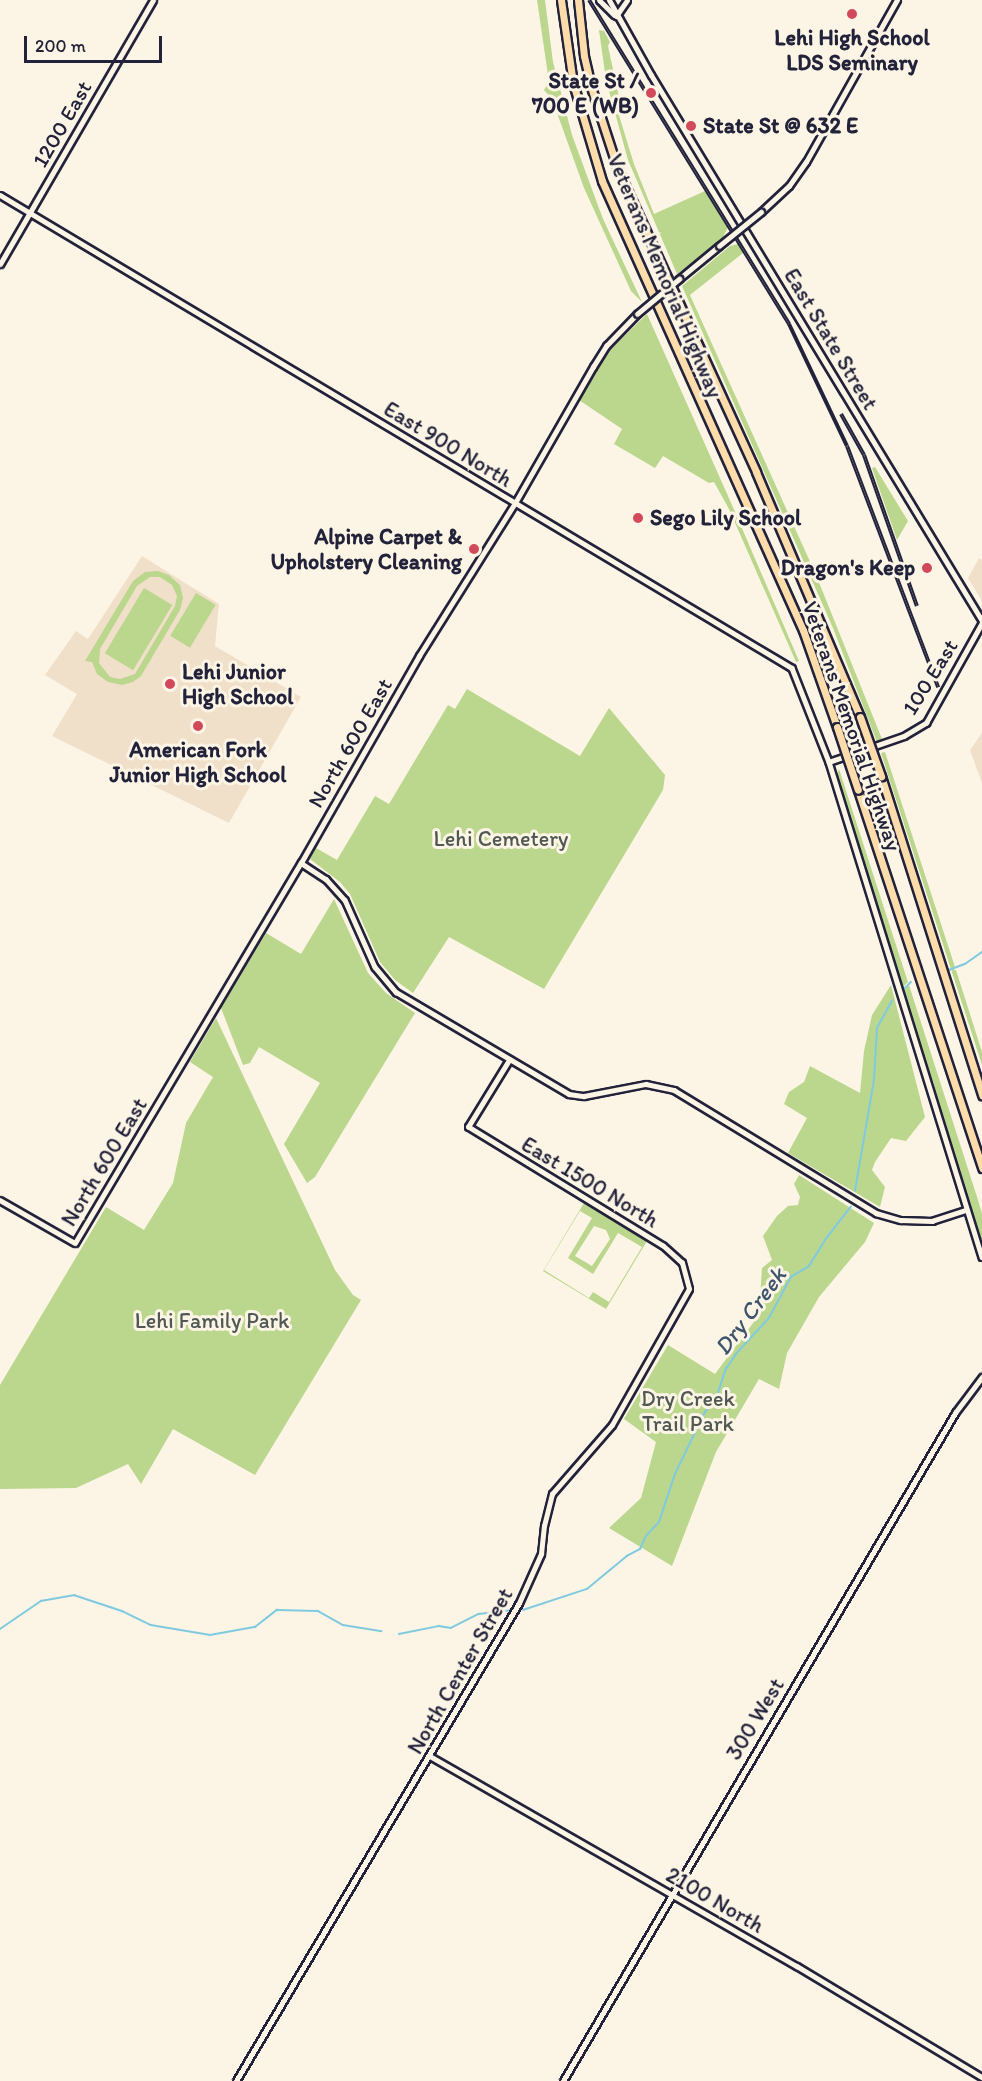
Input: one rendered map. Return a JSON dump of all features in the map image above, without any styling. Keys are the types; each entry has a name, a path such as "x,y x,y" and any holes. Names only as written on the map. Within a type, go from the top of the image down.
{"highway":[{"name":"Veterans Memorial Highway","path":"561,0 576,96 602,181 803,630 982,1168"},
{"name":"Veterans Memorial Highway","path":"578,3 584,56 591,87 618,170 756,471 860,717 881,776 982,1095"}],"main road":[{"name":"1200 East","path":"0,264 153,0"},
{"path":"599,0 604,8 616,16"},
{"path":"609,0 616,16"},
{"path":"616,16 627,0"},
{"name":"East State Street","path":"616,16 982,622"}],"street":[{"name":"North 600 East","path":"0,1200 75,1243 301,863 419,656 515,503 606,346 637,314 761,212 789,186 806,162 897,0"},
{"name":"East 900 North","path":"0,195 785,662 797,675 829,762 982,1257"},
{"name":"100 East","path":"829,762 904,736 926,723 982,622"},
{"path":"301,863 326,879 345,900 371,960 396,992 570,1094 584,1096 646,1084 674,1090 867,1209 901,1220 932,1221 966,1210"},
{"name":"East 1500 North","path":"509,1060 468,1127 663,1246 678,1257 686,1273"},
{"name":"North Center Street","path":"236,2081 503,1632 535,1571 541,1554 544,1526 552,1494 612,1425 679,1311 689,1289 686,1273"},
{"name":"300 West","path":"563,2081 955,1413 982,1377"},
{"name":"2100 North","path":"430,1756 798,1966 982,2077"}],"shaded area":[{"name":"Lehi Junior High School","path":"142,556 219,604 215,646 301,697 229,823 52,736 77,694 45,675 76,631 88,639"},
{"path":"979,558 982,560 982,601 968,578"},
{"path":"982,733 982,783 970,750"}],"green space":[{"path":"537,0 545,0 553,62 572,135 603,219 642,302 631,291 584,188 552,99 544,90 549,82"},
{"path":"599,30 604,31 610,42 608,46 620,102 617,109 634,164 654,214 705,191 728,227 721,241 677,274 628,160 606,80"},
{"path":"738,244 743,253 690,295 816,575 882,739 877,742 833,628 682,286 730,246"},
{"path":"647,314 799,661 796,662 729,509 714,482 709,483 663,456 655,468 614,444 622,429 579,400 610,350"},
{"path":"875,467 908,521 897,540 872,468"},
{"path":"158,571 169,575 180,585 183,598 180,610 141,676 133,682 122,685 108,682 97,674 92,662 85,661 133,581 145,572","holes":["150,577 160,577 172,585 177,596 175,606 135,674 120,679 110,677 99,663 100,649 137,586"]},
{"path":"144,588 172,605 133,670 105,653"},
{"path":"196,593 216,605 190,648 170,636"},
{"name":"Lehi Cemetery","path":"467,689 580,756 609,708 665,775 663,790 544,989 449,937 413,993 395,980 380,962 350,894 340,882 310,859 316,848 337,860 375,796 389,804 448,705 455,709"},
{"path":"885,752 982,1052 982,1065 881,753"},
{"path":"839,769 908,982 903,987 837,775"},
{"path":"334,899 368,973 386,993 415,1013 315,1177 307,1183 284,1144 320,1083 259,1047 250,1063 243,1065 221,1008 266,933 301,954"},
{"path":"891,985 925,1117 906,1141 891,1138 875,1162 872,1170 885,1187 880,1207 788,1153 807,1118 784,1104 789,1092 804,1082 810,1066 860,1093 864,1051 872,1015"},
{"path":"909,985 982,1214 982,1246 940,1118 934,1084 904,991"},
{"name":"Lehi Family Park","path":"216,1018 335,1270 353,1295 361,1300 255,1475 173,1429 141,1484 128,1464 76,1488 0,1489 0,1385 106,1207 144,1230 173,1183 186,1123 213,1077 190,1062"},
{"name":"Dry Creek Trail Park","path":"799,1175 874,1223 865,1242 819,1297 787,1353 779,1389 759,1379 716,1452 672,1566 609,1528 641,1498 656,1442 624,1419 668,1345 715,1374 759,1315 762,1268 772,1260 763,1236 777,1216 788,1206 798,1205 800,1197 794,1184"},
{"path":"584,1203 647,1241 606,1309 543,1271","holes":["580,1211 592,1218 568,1258 593,1274 618,1233 642,1247 609,1302 593,1292 589,1298 544,1270","594,1226 606,1230 610,1239 592,1266 575,1256"]}],"waterway":[{"name":"Dry Creek","path":"949,970 965,964 982,952"},
{"name":"Dry Creek","path":"903,990 911,982"},
{"name":"Dry Creek","path":"855,1191 874,1080 877,1028 892,1001"},
{"name":"Dry Creek","path":"523,1610 587,1589 627,1556 640,1549 646,1536 659,1522 675,1474 705,1412 716,1399 726,1369 736,1354 769,1318 791,1277 809,1266 828,1236 851,1207"},
{"name":"Dry Creek","path":"0,1629 41,1601 74,1595 122,1611 151,1625 210,1635 255,1627 277,1610 318,1611 343,1625 382,1631"},
{"name":"Dry Creek","path":"399,1634 439,1626 451,1628 479,1614 511,1610"}],"railway":[{"path":"589,0 789,324 847,446 938,687"},
{"path":"841,414 864,455 917,606"}],"place":[{"name":"Lehi High School LDS Seminary","path":"852,14"},
{"name":"State St / 700 E (WB)","path":"651,93"},
{"name":"State St @ 632 E","path":"691,126"},
{"name":"Sego Lily School","path":"638,518"},
{"name":"Alpine Carpet & Upholstery Cleaning","path":"474,549"},
{"name":"Dragon's Keep","path":"927,568"},
{"name":"Lehi Junior High School","path":"170,684"},
{"name":"American Fork Junior High School","path":"198,726"}]}
